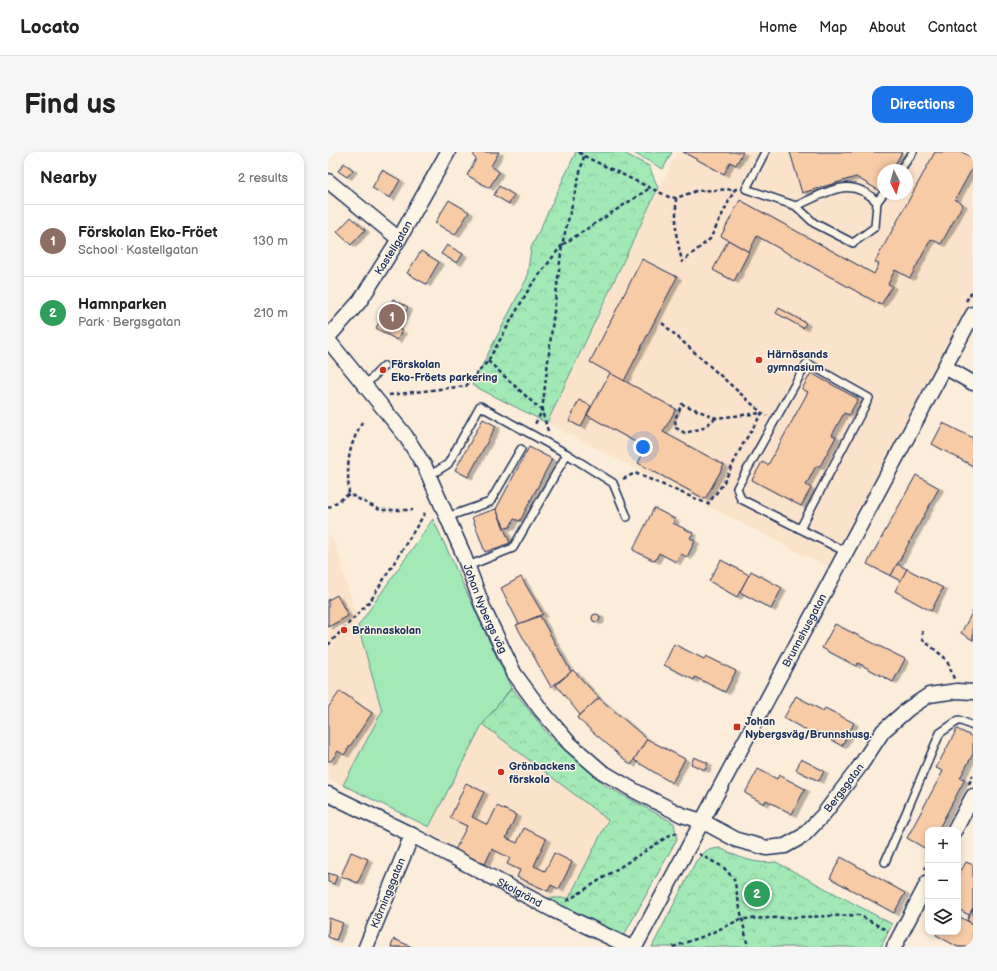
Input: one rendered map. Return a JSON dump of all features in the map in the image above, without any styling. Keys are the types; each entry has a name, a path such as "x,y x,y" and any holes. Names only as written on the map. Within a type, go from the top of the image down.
{"street":[{"name":"Kastellgatan","path":"328,338 360,301 399,239 448,152"},
{"path":"328,181 399,239"},
{"name":"Brunnshusgatan","path":"635,947 973,314"},
{"name":"Johan Nybergs väg","path":"328,338 405,435 429,476 468,566 484,610 514,673 541,710 570,744 601,771 635,791 682,815 702,821"},
{"path":"945,367 973,383"},
{"name":"Bergsgatan","path":"702,821 737,840 767,848 784,846 803,836 823,815 860,766 883,731 908,709 929,695 957,691 973,692"},
{"name":"Skolgränd","path":"328,794 553,910 630,947"},
{"path":"957,827 973,796"},
{"name":"Kiörningsgatan","path":"366,947 411,837"},
{"path":"894,947 925,888"}],"lane":[{"path":"765,152 746,189 796,206 814,223 853,243 875,227 877,202 868,193 853,187 836,188 796,206"},
{"path":"904,164 913,152"},
{"path":"800,529 869,398 807,363 737,488 741,499 800,529 846,552"},
{"path":"365,385 384,366"},
{"path":"429,476 448,464 480,406 552,445 613,483 627,517"},
{"path":"447,516 490,502 521,449"},
{"path":"468,566 513,548 567,454"},
{"path":"885,862 940,733 958,720 973,726"}],"path":[{"path":"579,152 584,156 669,197 676,198 696,191 746,189"},
{"path":"552,445 542,411 562,245 584,156"},
{"path":"376,397 466,386 488,361 530,287 562,245 650,188"},
{"path":"676,198 676,233 682,262 710,239 735,189"},
{"path":"662,323 762,413 775,419"},
{"path":"488,361 542,411"},
{"path":"716,418 703,428 685,433 676,428 675,419 682,404 716,418 762,413"},
{"path":"613,483 635,474 708,504 723,484 743,444 762,413"},
{"path":"349,494 347,465 351,443 362,422"},
{"path":"328,508 349,494"},
{"path":"349,494 380,510 413,510"},
{"path":"328,645 371,600 425,513"},
{"path":"922,631 923,640 944,657 949,665 957,691"},
{"path":"553,910 670,835 684,832"},
{"path":"688,848 723,866 734,879 748,947"},
{"path":"673,947 707,935 742,919 859,915 892,933"}],"shaded area":[{"name":"Härnösands gymnasium","path":"677,152 973,152 973,298 835,571 547,423"},
{"name":"Brännaskolan","path":"328,533 337,548 382,711 343,786 328,779"},
{"name":"Grönbackens förskola","path":"482,724 609,820 569,898 548,898 425,836"}],"green space":[{"path":"576,152 622,152 649,166 658,188 547,423 472,385 527,278 531,248"},
{"path":"632,152 672,152 663,169"},
{"path":"433,519 511,688 482,725 429,827 343,785 382,711 358,626"},
{"path":"512,688 551,738 606,786 674,823 677,839 624,935 618,936 548,898 569,898 608,820 482,724"},
{"path":"720,848 747,860 769,863 776,862 892,924 881,947 652,947 696,861 707,850"}],"building":[{"path":"476,152 499,152 491,166 499,172 489,188 467,175 476,159 473,156"},
{"path":"683,152 743,152 736,165 730,162 724,174"},
{"path":"790,152 902,152 895,164 877,164 877,189 856,177 802,193"},
{"path":"935,152 962,152 973,158 973,167 955,200 963,204 941,244 931,239 910,278 895,270 888,284 892,286 881,305 757,236 749,252 721,236 740,200 874,274 879,264 875,262 909,200 913,200 913,192"},
{"path":"344,163 353,170 347,177 338,171"},
{"path":"382,170 400,180 390,198 372,188"},
{"path":"499,186 514,195 509,204 494,195"},
{"path":"449,200 469,212 455,235 435,223"},
{"path":"351,217 365,230 351,245 337,232"},
{"path":"728,240 749,252 734,281 713,270"},
{"path":"447,245 463,254 457,263 441,254"},
{"path":"421,251 439,262 426,284 407,273"},
{"path":"642,259 677,277 624,381 590,362"},
{"path":"393,299 408,307 397,328 402,331 397,340 376,328"},
{"path":"779,308 806,323 803,328 776,313"},
{"path":"610,373 676,409 663,432 724,465 705,499 638,463 646,448 587,415"},
{"path":"811,373 858,399 849,415 844,413 832,435 836,437 820,466 816,466 806,485 811,488 801,506 752,480 762,462 768,465 808,392 802,389"},
{"path":"579,400 591,406 581,427 569,421"},
{"path":"483,419 496,426 468,477 455,470"},
{"path":"943,423 973,438 973,466 932,444"},
{"path":"529,447 552,459 520,521 514,519 510,527 505,528 496,509"},
{"path":"916,475 939,488 891,576 867,564"},
{"path":"654,508 675,519 673,523 693,533 690,538 695,541 687,557 681,554 676,562 659,553 655,561 633,550"},
{"path":"496,509 510,543 485,552 472,517"},
{"path":"721,560 749,575 737,597 709,581"},
{"path":"897,564 907,569 901,581 891,576"},
{"path":"907,569 943,588 931,611 895,591"},
{"path":"751,571 782,588 771,609 740,592"},
{"path":"521,577 543,614 519,624 501,588"},
{"path":"337,595 348,616 328,627 328,600"},
{"path":"973,611 973,640 961,633"},
{"path":"594,614 598,614 600,618 598,622 594,622 592,620 592,616"},
{"path":"540,616 571,672 551,687 516,625"},
{"path":"835,624 905,659 893,682 858,663 856,666 822,648"},
{"path":"674,644 704,659 706,656 736,671 725,692 695,677 694,680 664,665"},
{"path":"573,670 599,698 580,715 556,685"},
{"path":"340,691 372,713 344,755 338,751 331,761 328,761 328,708"},
{"path":"796,696 823,711 825,708 854,723 842,746 815,731 813,734 784,718"},
{"path":"599,698 647,739 631,765 577,718"},
{"path":"957,729 973,737 973,754 960,778 965,779 940,827 925,827 925,848 907,838 943,771 936,768"},
{"path":"647,739 685,759 672,783 634,760"},
{"path":"694,757 708,763 705,770 691,764"},
{"path":"801,759 824,771 819,781 796,770"},
{"path":"758,769 777,779 779,775 805,789 792,814 766,800 764,804 745,793"},
{"path":"466,783 484,792 472,817 488,825 497,806 516,815 506,838 517,843 524,828 546,839 534,866 545,871 554,853 572,862 559,889 551,885 548,891 517,877 520,870 507,864 510,858 492,849 485,864 455,850 467,826 450,818"},
{"path":"351,852 368,859 358,883 341,876"},
{"path":"841,857 905,893 894,913 830,878"},
{"path":"966,862 973,865 973,908 969,915 961,911 961,871"},
{"path":"328,873 337,876 334,884 328,882"},
{"path":"973,908 973,924 967,920"},
{"path":"329,918 343,923 336,940 328,937"},
{"path":"961,918 973,924 973,947 958,947 936,935 961,935"},
{"path":"394,939 412,947 391,947"}],"place":[{"name":"Förskolan Eko-Fröet","path":"392,317"},
{"name":"Härnösands gymnasium","path":"759,360"},
{"name":"Förskolan Eko-Fröets parkering","path":"383,370"},
{"name":"Brännaskolan","path":"344,630"},
{"name":"Johan Nybergsväg/Brunnshusg.","path":"737,727"},
{"name":"Grönbackens förskola","path":"501,772"},
{"name":"Hamnparken","path":"757,894"}]}
